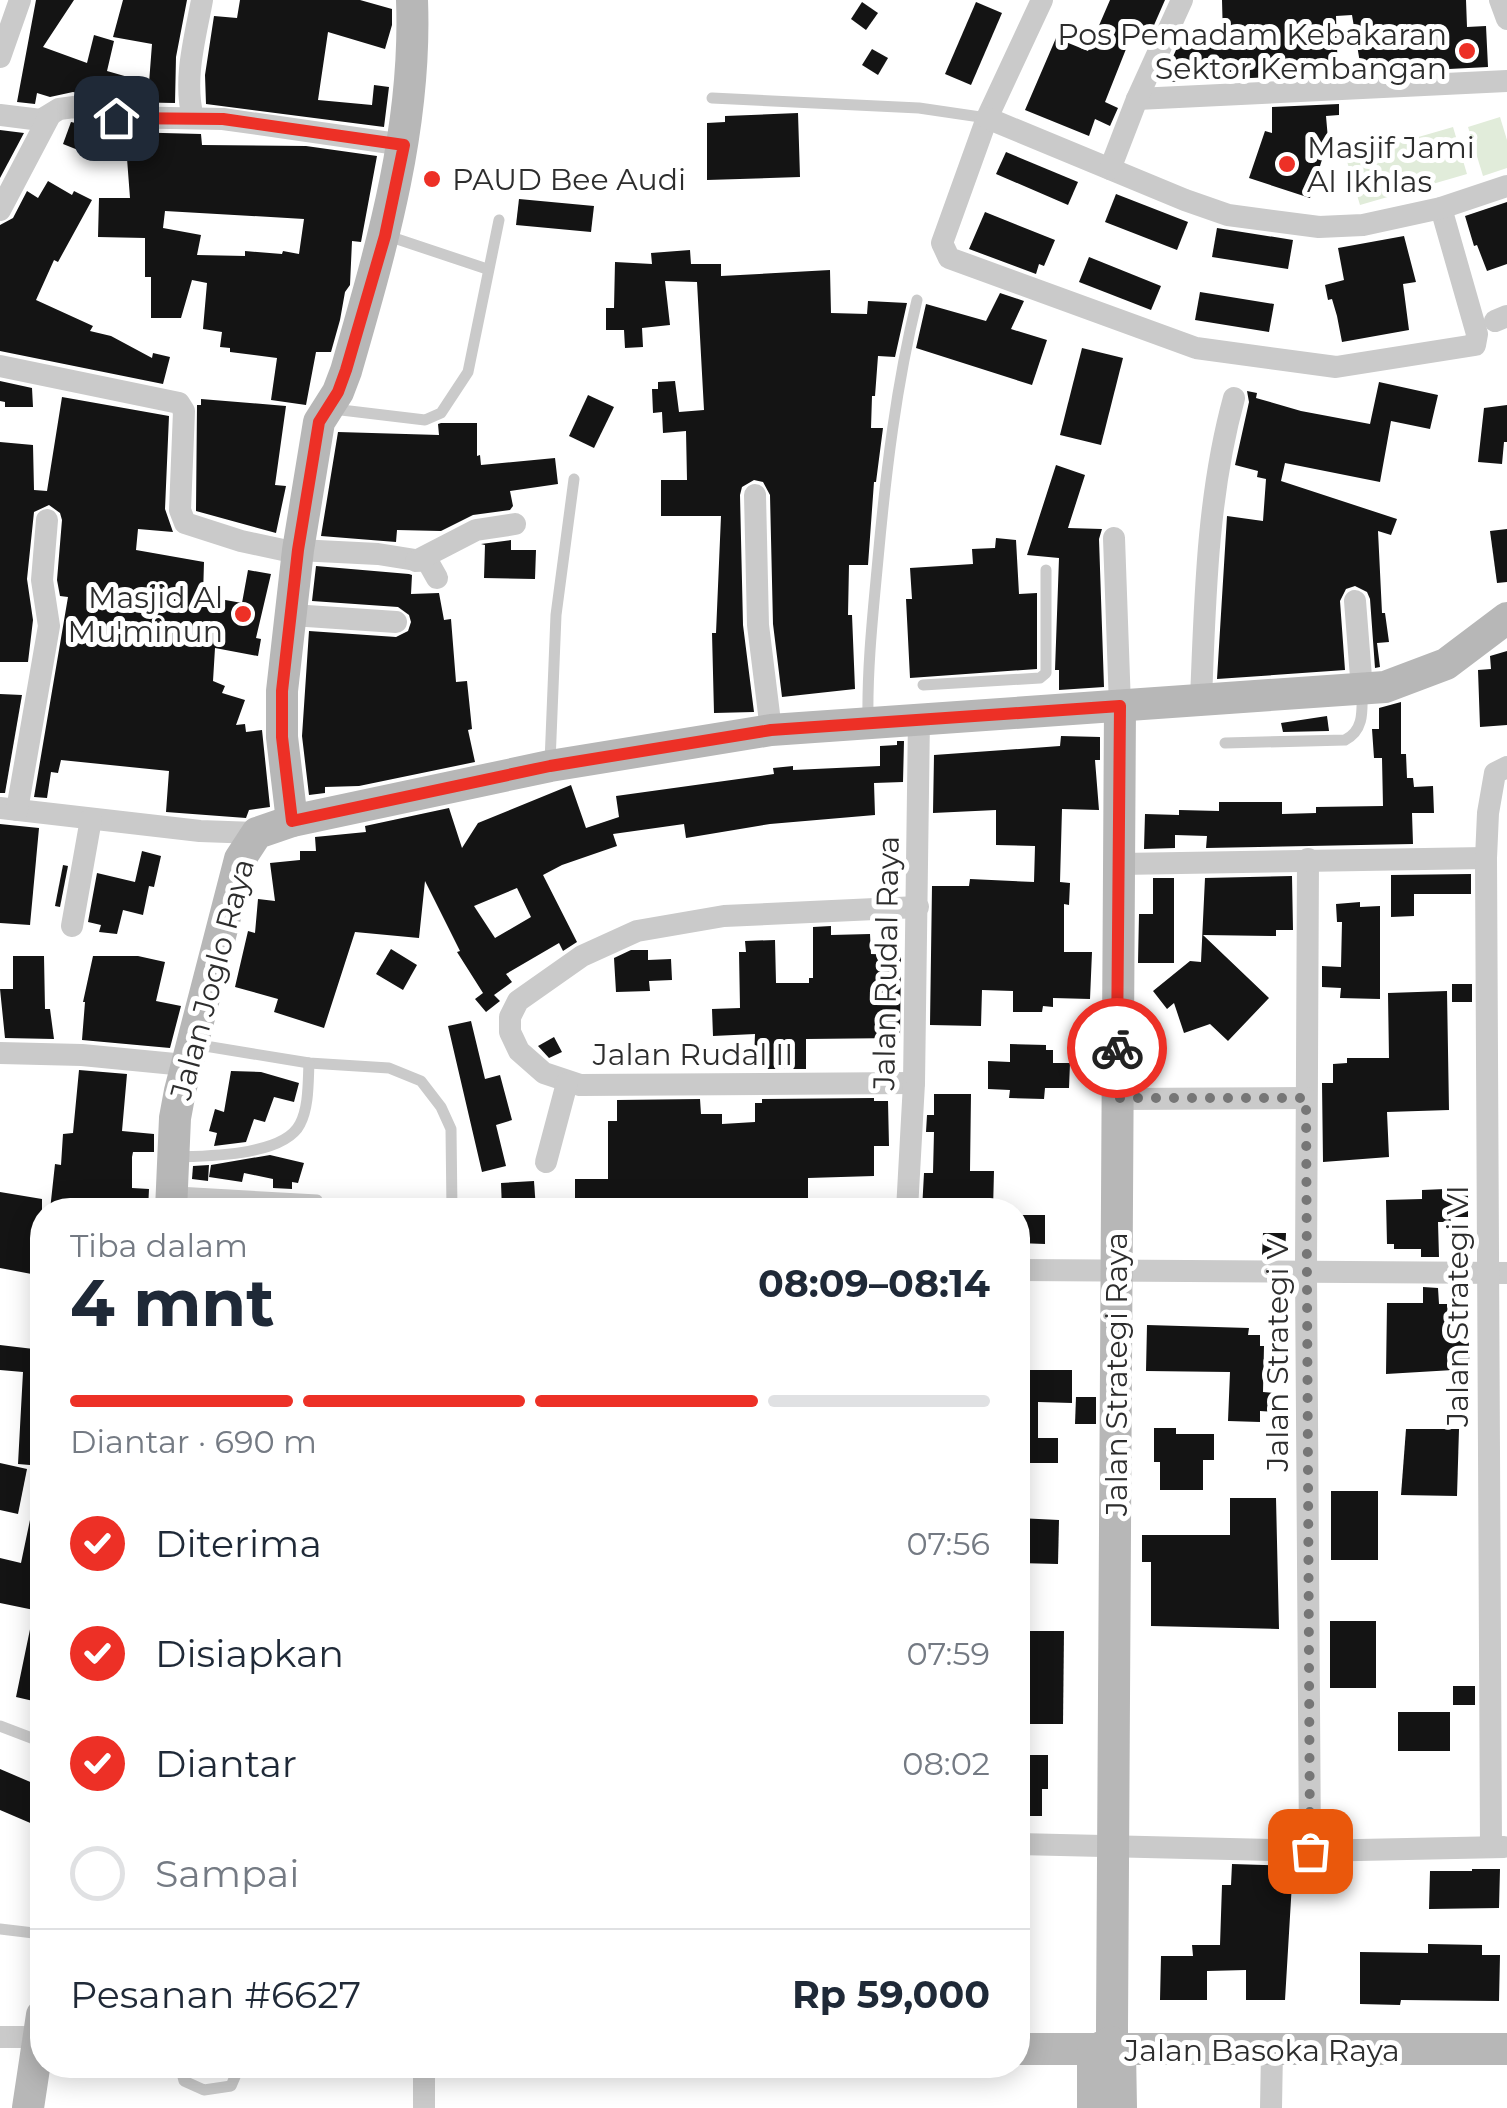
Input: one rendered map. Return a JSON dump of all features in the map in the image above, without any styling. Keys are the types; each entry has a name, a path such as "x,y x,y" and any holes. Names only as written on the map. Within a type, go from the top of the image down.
{"street":[{"path":"0,57 20,0"},
{"path":"193,118 187,96 188,78 202,0"},
{"path":"292,821 282,706 298,551 319,422 346,370 385,236 404,145 414,54 412,0"},
{"path":"1042,0 987,118 942,247 949,258 1196,348 1336,367 1475,345 1477,334 1441,208"},
{"path":"1110,169 1182,0"},
{"path":"1500,0 1507,19"},
{"path":"1137,99 1507,82"},
{"path":"0,114 30,121 74,107 116,118 193,118 404,145"},
{"path":"0,210 49,117"},
{"path":"987,118 1228,214 1319,228 1363,225 1441,208 1507,186"},
{"path":"0,366 179,403 184,411 180,510 184,523 241,541 298,551 378,554 428,562 437,578"},
{"path":"1201,700 1208,558 1234,398"},
{"path":"754,495 758,625 771,730"},
{"path":"47,520 42,580 50,626 8,809 257,833"},
{"path":"416,561 476,530 515,524"},
{"path":"1114,538 1120,706"},
{"path":"1355,602 1362,690"},
{"path":"292,615 396,622"},
{"name":"Jalan Joglo Raya","path":"172,1198 175,1118 188,1054 240,859 257,833 292,821 550,766 771,730 868,722 921,702 986,698 1120,706 1362,690 1428,673 1464,654 1507,618"},
{"name":"Jalan Rudal Raya","path":"907,1198 914,1083 921,702"},
{"name":"Jalan Strategi Raya","path":"1110,2042 1112,1848 1106,1270 1120,1098 1120,706"},
{"name":"Jalan Strategi VI","path":"1499,1847 1497,1273 1486,858 1495,774 1504,768"},
{"path":"72,926 91,819"},
{"path":"1120,864 1486,858"},
{"name":"Jalan Strategi V","path":"1308,859 1310,1851"},
{"name":"Jalan Rudal II","path":"914,1083 580,1085 544,1073 519,1052 510,1032 510,1017 518,1001 582,956 637,932 724,916 918,907"},
{"path":"0,1053 188,1054"},
{"path":"546,1162 567,1082"},
{"path":"1120,1098 1306,1098"},
{"path":"1030,1270 1497,1273"},
{"path":"1030,1845 1310,1851 1499,1847"},
{"path":"0,2037 30,2036"},
{"path":"1093,2108 1110,2042"},
{"path":"1110,2042 1121,2108"},
{"name":"Jalan Basoka Raya","path":"1030,2048 1110,2042 1272,2050 1507,2049"},
{"path":"1271,2108 1272,2050"},
{"path":"28,2108 33,2078"},
{"path":"424,2078 424,2108"}],"lane":[{"path":"712,98 918,108 987,118"},
{"path":"328,408 424,420 441,413 468,372 499,220"},
{"path":"385,236 488,269"},
{"path":"868,722 870,640 888,452 899,375 917,300"},
{"path":"550,766 556,615 574,479"},
{"path":"986,698 1046,673 1046,570"},
{"path":"1225,743 1345,740 1360,725 1362,690"},
{"path":"188,1054 389,1068 421,1081 429,1088 451,1129 452,1198"},
{"path":"173,1157 242,1152 286,1140 300,1125 308,1092 309,1063"},
{"path":"0,1726 30,1737"},
{"path":"0,1930 30,1933"},
{"path":"183,2078 204,2090 231,2086 234,2078"}],"green space":[{"path":"1500,117 1507,140 1507,168 1483,176 1468,127"},
{"path":"1453,127 1467,174 1360,205 1346,158"}],"building":[{"path":"36,0 74,0 43,47 87,63 94,35 114,41 107,71 149,83 152,44 113,37 123,0 187,0 176,57 175,103 118,102 73,92 50,97 37,93 35,104 17,102"},
{"path":"240,0 360,0 392,9 385,49 328,32 318,100 372,105 374,85 389,87 384,127 206,104 205,75 214,16 237,18"},
{"path":"1110,0 1165,0 1151,32 1137,27 1128,44 1105,102 1118,108 1110,126 1095,119 1089,136 1025,110 1056,38 1088,51"},
{"path":"1222,0 1466,0 1467,27 1486,26 1488,67 1449,69 1448,64 1361,69 1352,15 1336,16 1338,74 1168,82 1168,68 1180,41 1223,39"},
{"path":"862,2 878,13 866,30 851,19"},
{"path":"976,2 1002,13 971,85 945,74"},
{"path":"872,49 888,58 878,75 862,65"},
{"path":"1339,104 1339,115 1326,116 1329,151 1325,150 1310,198 1249,178 1265,131 1272,133 1272,107"},
{"path":"798,113 800,177 707,180 707,123 725,122 725,116"},
{"path":"71,122 110,131 98,158 63,144"},
{"path":"0,130 24,133 0,178"},
{"path":"125,132 201,134 202,145 306,146 377,156 361,242 352,241 350,285 331,352 316,352 306,405 271,400 277,358 230,352 230,348 220,347 222,332 203,329 207,283 192,280 181,318 151,318 151,277 145,277 145,238 98,237 99,198 130,198","holes":["165,211 304,219 299,254 245,251 245,256 197,255 201,235 163,228"]},
{"path":"1006,152 1078,182 1068,205 996,174"},
{"path":"48,181 72,195 74,191 92,200 58,262 54,260 36,300 93,326 90,331 111,336 152,358 153,353 170,357 163,384 0,351 0,225 13,218 27,191 38,198"},
{"path":"1116,194 1188,222 1177,250 1105,222"},
{"path":"519,199 594,206 591,232 516,225"},
{"path":"1507,202 1507,264 1487,271 1465,216"},
{"path":"985,212 1055,240 1044,266 1039,264 1036,274 969,249"},
{"path":"1217,228 1293,240 1288,269 1212,257"},
{"path":"1404,236 1416,282 1403,284 1409,330 1342,342 1325,285 1344,280 1338,248"},
{"path":"690,250 691,264 721,264 721,276 830,270 831,313 867,314 868,301 907,303 895,357 878,356 872,396 871,428 883,428 874,482 868,565 849,565 848,615 852,615 855,689 782,697 773,624 770,495 763,482 754,480 742,487 740,495 743,625 754,712 714,713 712,633 716,633 721,516 661,516 661,480 687,480 686,431 663,433 662,412 653,413 652,389 658,389 658,382 675,381 679,412 704,410 697,282 665,281 670,325 642,328 643,347 625,348 624,330 606,330 606,308 614,308 615,262 652,264 651,253"},
{"path":"1089,257 1161,286 1151,310 1079,282"},
{"path":"1200,292 1274,304 1269,332 1195,320"},
{"path":"1000,293 1024,301 1011,329 1047,340 1032,385 916,348 926,304 986,321"},
{"path":"1082,348 1123,358 1101,445 1060,435"},
{"path":"0,381 32,388 33,407 5,407 5,402 0,401"},
{"path":"1379,382 1438,395 1430,429 1391,421 1380,482 1285,463 1281,481 1397,519 1391,535 1378,531 1382,613 1389,642 1377,643 1380,667 1375,668 1370,599 1367,592 1355,586 1346,589 1340,601 1345,670 1217,679 1227,516 1263,521 1266,479 1257,477 1258,471 1235,465 1249,402 1247,391 1257,393 1256,398 1301,411 1370,424"},
{"path":"588,395 614,407 594,448 569,436"},
{"path":"62,397 169,416 165,509 173,532 138,529 136,550 204,562 203,596 242,603 248,570 271,574 256,638 261,639 258,656 215,648 213,681 225,686 222,693 245,700 236,725 245,724 246,732 262,730 270,807 249,810 246,818 166,812 169,771 61,760 58,773 51,772 47,798 34,797 68,597 60,596 57,580 62,520 60,513 49,505 34,512 27,579 33,620 28,662 0,662 0,442 33,445 34,490 47,491"},
{"path":"201,399 286,406 275,485 286,486 276,533 196,511 197,405 201,405"},
{"path":"1507,405 1507,442 1502,464 1478,462 1484,408"},
{"path":"441,423 477,423 477,456 480,455 481,465 555,458 558,484 510,491 510,510 473,515 441,531 397,530 396,542 321,536 338,432 439,435"},
{"path":"1056,465 1085,475 1068,528 1102,529 1099,539 1104,687 1059,690 1059,670 1055,670 1059,558 1027,555"},
{"path":"1507,529 1507,582 1497,583 1490,531"},
{"path":"996,538 1016,540 1019,594 1037,593 1037,669 910,678 906,599 912,599 910,568 973,564 972,549 995,548"},
{"path":"511,540 511,550 536,550 535,579 484,578 485,545 481,544"},
{"path":"316,566 409,574 411,594 439,593 444,620 451,619 456,682 467,681 472,729 468,730 475,762 359,786 325,787 325,793 309,795 302,736 309,631 396,637 408,631 411,622 409,615 398,607 312,601"},
{"path":"1507,651 1507,725 1480,727 1478,670 1491,669 1490,656"},
{"path":"0,694 22,695 5,793 0,793"},
{"path":"1401,702 1401,754 1406,754 1407,778 1413,778 1414,787 1433,786 1434,813 1412,813 1413,844 1206,848 1207,836 1175,835 1175,848 1144,849 1145,814 1219,811 1219,802 1282,802 1282,814 1316,813 1316,807 1383,806 1382,758 1374,758 1372,729 1379,729 1379,708"},
{"path":"1327,716 1329,731 1283,732 1281,723"},
{"path":"1061,736 1100,737 1100,760 1095,760 1099,810 1062,809 1060,882 1070,883 1069,905 1064,904 1064,952 1092,952 1090,999 1053,998 1053,1007 1043,1006 1042,1012 1013,1012 1013,991 982,990 981,1026 930,1025 932,886 969,886 970,879 1034,882 1035,846 996,845 996,810 933,813 934,755 1060,746"},
{"path":"897,741 904,741 903,782 874,783 875,815 770,824 686,838 684,824 613,834 617,846 543,875 577,942 563,951 559,943 506,974 512,982 494,995 500,1001 486,1012 475,999 483,993 457,952 460,951 425,881 419,938 355,932 324,1028 274,1012 278,999 235,987 248,931 255,933 258,899 275,901 270,863 300,860 300,851 316,851 315,837 366,832 365,826 449,808 462,848 478,823 571,785 586,828 619,817 616,796 774,774 773,768 880,766 880,746 897,745","holes":["517,888 531,917 495,938 474,906"]},
{"path":"0,824 39,828 30,925 0,923"},
{"path":"142,851 161,856 143,915 123,910 117,934 99,932 101,925 88,922 97,873 135,882"},
{"path":"63,865 68,866 60,907 55,906"},
{"path":"1471,874 1471,894 1414,894 1414,916 1391,917 1391,875"},
{"path":"1292,876 1293,930 1276,930 1276,936 1203,935 1269,998 1228,1041 1210,1024 1184,1033 1174,1003 1167,1009 1153,991 1190,961 1201,962 1205,878"},
{"path":"1153,878 1174,878 1174,963 1138,963 1139,914 1153,914"},
{"path":"1360,902 1360,907 1380,906 1380,999 1340,998 1341,988 1322,987 1322,966 1341,967 1342,922 1337,922 1336,904"},
{"path":"831,926 831,935 870,934 871,954 901,955 900,1038 806,1039 806,1069 763,1069 763,1060 754,1059 755,1034 713,1036 712,1009 740,1008 739,952 746,952 745,941 775,940 776,983 809,983 809,978 813,978 813,927"},
{"path":"391,949 417,965 403,990 376,974"},
{"path":"631,950 648,950 648,960 671,959 672,980 649,981 650,991 616,992 614,958"},
{"path":"13,956 44,956 45,1009 50,1009 54,1039 5,1038 0,989 13,989"},
{"path":"93,956 138,956 165,962 156,1001 181,1006 170,1048 82,1040 83,1002"},
{"path":"1452,984 1472,984 1472,1002 1452,1002"},
{"path":"1447,991 1449,1110 1387,1112 1389,1157 1323,1162 1322,1083 1333,1083 1333,1064 1347,1063 1347,1058 1389,1058 1388,993"},
{"path":"471,1021 485,1079 500,1075 512,1120 496,1125 506,1166 482,1172 448,1026"},
{"path":"554,1037 562,1052 549,1058 538,1046"},
{"path":"1010,1044 1046,1045 1046,1050 1053,1050 1053,1063 1070,1063 1069,1088 1045,1088 1044,1099 1009,1098 1010,1090 988,1089 988,1061 1010,1062"},
{"path":"79,1070 127,1074 122,1131 154,1134 154,1152 133,1152 132,1157 132,1188 149,1189 149,1198 51,1198 55,1164 61,1165 63,1134 73,1133"},
{"path":"231,1071 261,1072 299,1083 294,1102 274,1097 265,1122 254,1119 246,1142 214,1146 217,1133 209,1131 215,1109 224,1112"},
{"path":"934,1094 971,1094 970,1171 994,1171 993,1198 923,1198 924,1173 933,1173 934,1132 926,1132 927,1115 934,1115"},
{"path":"700,1099 701,1114 722,1114 722,1124 755,1122 755,1103 762,1103 762,1099 888,1101 889,1146 874,1146 874,1176 808,1178 808,1198 575,1198 575,1179 608,1179 608,1121 617,1121 617,1100"},
{"path":"270,1155 304,1163 292,1189 273,1188 273,1179 244,1173 242,1182 209,1177 211,1165"},
{"path":"209,1165 208,1181 192,1179 193,1166"},
{"path":"534,1181 535,1198 502,1198 501,1183"},
{"path":"1468,1188 1468,1217 1438,1222 1439,1257 1421,1257 1421,1249 1394,1249 1394,1244 1387,1244 1386,1200 1422,1199 1422,1190"},
{"path":"0,1192 36,1198 30,1198 30,1274 0,1268"},
{"path":"1030,1215 1045,1215 1045,1244 1030,1243"},
{"path":"1263,1233 1286,1233 1285,1256 1262,1255"},
{"path":"1423,1287 1438,1288 1439,1304 1467,1304 1470,1369 1386,1374 1387,1303 1423,1303"},
{"path":"1147,1325 1249,1328 1248,1335 1260,1335 1260,1346 1264,1346 1263,1392 1274,1393 1274,1412 1260,1411 1260,1422 1228,1421 1230,1372 1146,1371"},
{"path":"0,1345 30,1349 30,1465 18,1464 23,1372 0,1370"},
{"path":"1030,1370 1072,1370 1072,1403 1038,1402 1038,1438 1058,1438 1058,1463 1030,1463"},
{"path":"1076,1397 1096,1397 1096,1424 1075,1424"},
{"path":"1154,1428 1176,1428 1176,1434 1214,1434 1214,1460 1203,1460 1203,1490 1160,1490 1160,1462 1154,1462"},
{"path":"1406,1429 1459,1429 1457,1496 1401,1495"},
{"path":"0,1463 27,1469 18,1514 0,1510"},
{"path":"1331,1491 1378,1491 1378,1560 1331,1560"},
{"path":"1230,1498 1276,1498 1279,1629 1151,1626 1151,1562 1142,1562 1142,1535 1230,1535"},
{"path":"1030,1519 1059,1520 1058,1564 1030,1563"},
{"path":"30,1520 30,1609 0,1603 0,1558 21,1563"},
{"path":"1330,1621 1376,1621 1376,1688 1330,1688"},
{"path":"30,1629 30,1700 16,1697"},
{"path":"1030,1631 1064,1631 1063,1724 1030,1724"},
{"path":"1453,1686 1475,1686 1475,1705 1453,1705"},
{"path":"1398,1712 1450,1712 1450,1751 1398,1751"},
{"path":"1030,1755 1048,1755 1048,1789 1042,1789 1042,1816 1030,1816"},
{"path":"0,1769 30,1782 30,1823 0,1810"},
{"path":"1232,1864 1293,1866 1285,2000 1246,2000 1246,1970 1207,1971 1207,2000 1160,2000 1161,1956 1193,1956 1192,1945 1220,1945 1222,1885 1231,1885"},
{"path":"1500,1869 1499,1908 1429,1909 1430,1871"},
{"path":"1428,1944 1482,1945 1482,1955 1500,1955 1499,2001 1401,2000 1400,2005 1360,2004 1360,1952 1428,1953"}],"way so far":[{"path":"1117,1048 1116,1098 1306,1098 1310,1851"}],"place":[{"name":"Pos Pemadam Kebakaran Sektor Kembangan","path":"1467,51"},
{"name":"Masjif Jami Al Ikhlas","path":"1287,164"},
{"name":"PAUD Bee Audi","path":"432,179"},
{"name":"Masjid Al Mu'minun","path":"243,614"}],"route":[{"path":"116,118 223,119 404,145 385,236 346,370 338,392 319,422 314,444 282,691 282,737 292,821 550,766 771,730 1120,706 1117,1048"}]}
